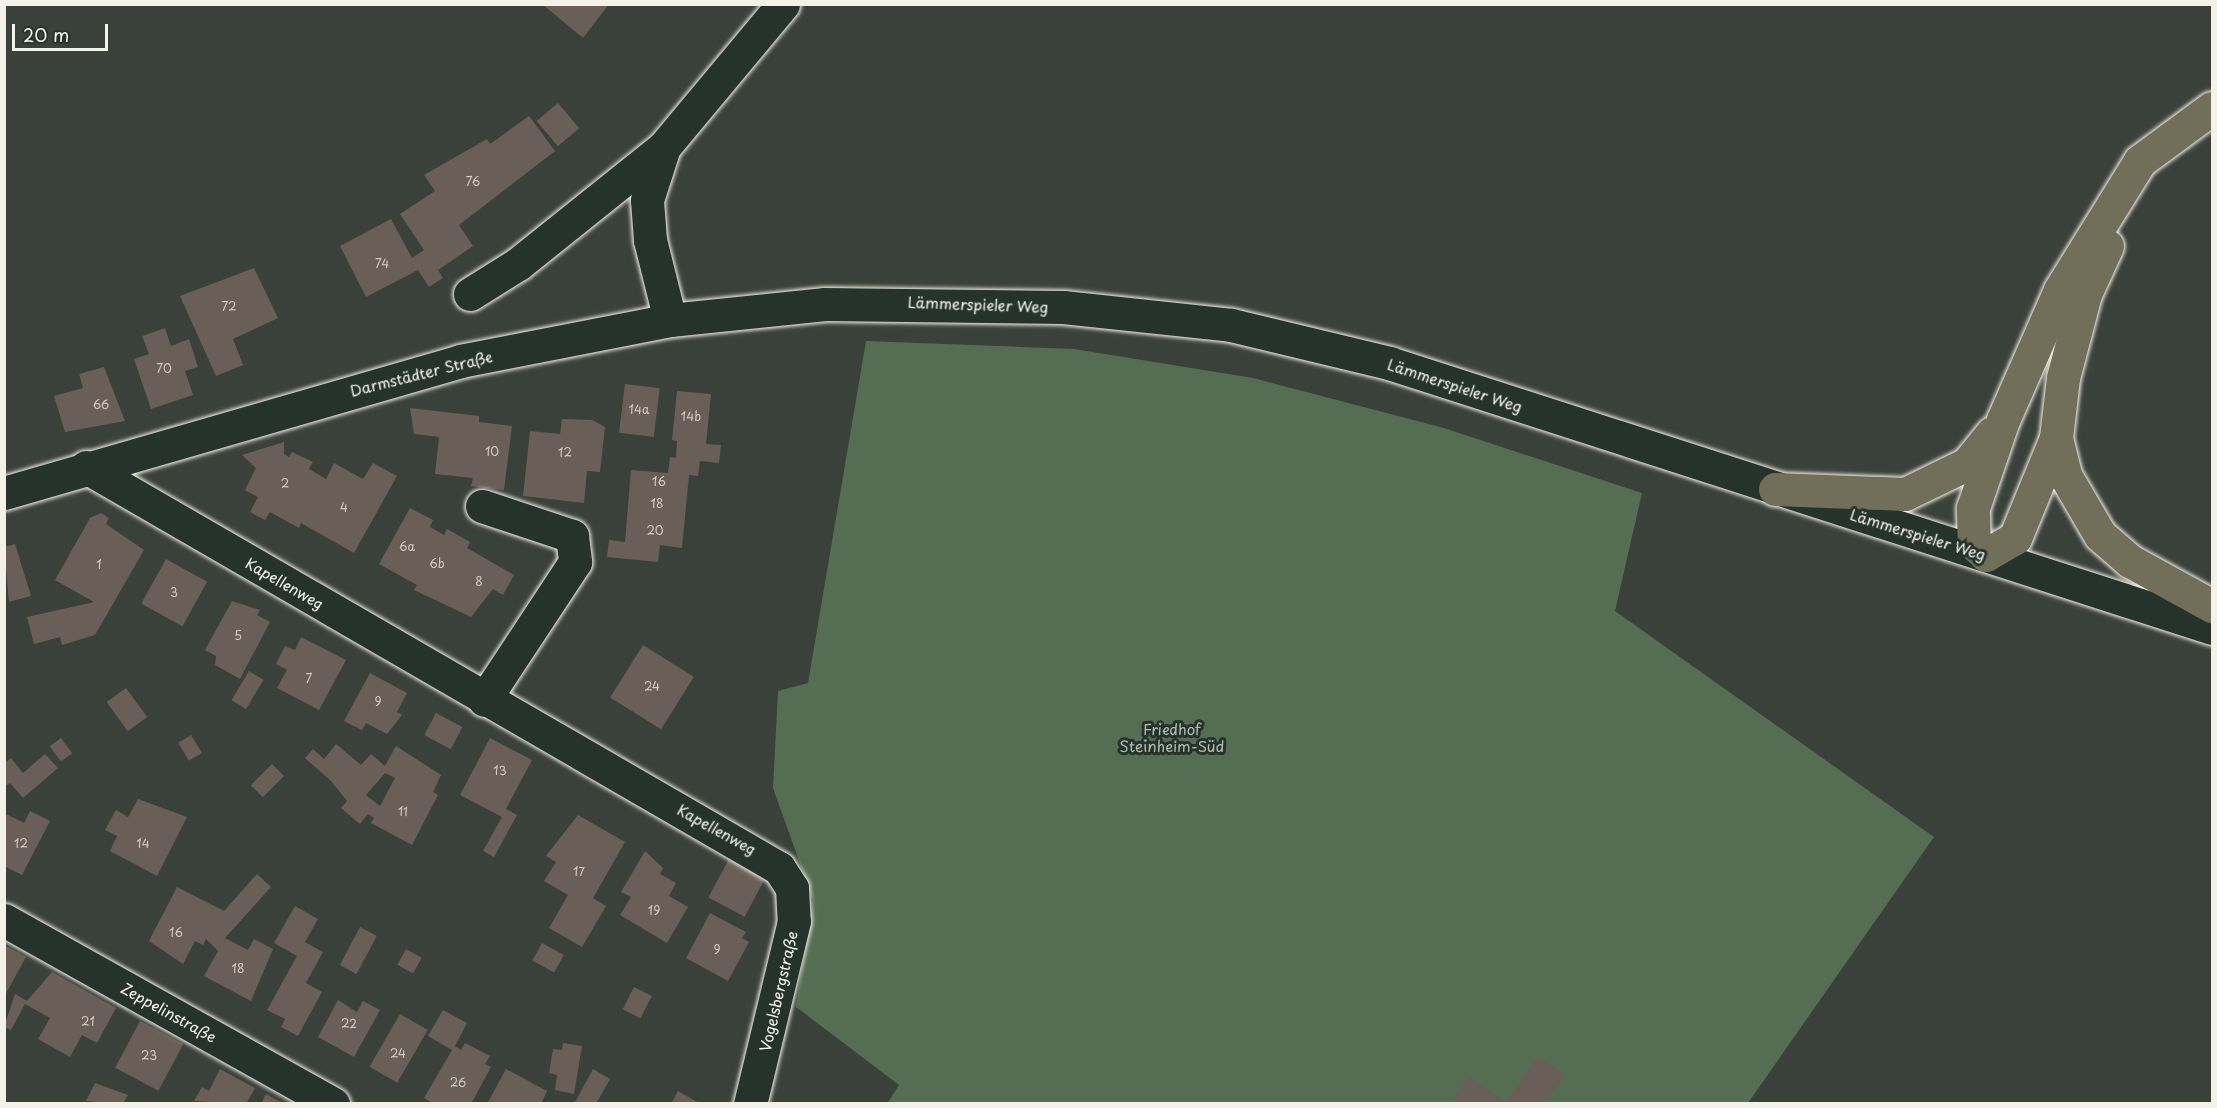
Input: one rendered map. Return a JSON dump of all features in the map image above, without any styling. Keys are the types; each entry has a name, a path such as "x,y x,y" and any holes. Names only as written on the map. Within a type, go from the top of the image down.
{"highway":[{"path":"2212,108 2140,161 2095,226 2003,420 1970,529 1974,544 1986,555 2016,538 2056,438 2071,336 2103,253 2155,174 2212,129"},
{"path":"1775,489 1905,494 1926,488 1967,464 2003,420"},
{"path":"2056,438 2076,500 2100,535 2130,561 2212,606"}],"street":[{"path":"470,294 518,264 664,147 783,4"},
{"path":"664,147 647,200 650,240 670,320"},
{"name":"Lämmerspieler Weg","path":"670,320 909,302 1063,307 1231,325 1389,363 2212,628"},
{"name":"Darmstädter Straße","path":"4,493 86,467 460,362 670,320"},
{"name":"Kapellenweg","path":"86,467 484,700 760,853 788,877"},
{"path":"482,506 572,536 575,562 484,700"},
{"name":"Vogelsbergstraße","path":"750,1104 789,951 794,902 788,877"},
{"name":"Zeppelinstraße","path":"4,920 333,1104"}],"green space":[{"name":"Friedhof Steinheim-Süd","path":"866,341 1074,349 1253,378 1444,428 1642,493 1615,611 1934,837 1748,1103 887,1104 899,1085 796,1007 813,900 773,788 778,691 808,683"}],"building":[{"path":"542,4 609,4 583,38"},
{"path":"558,103 579,128 558,146 537,121"},
{"path":"529,116 555,151 459,225 473,246 438,270 443,278 429,287 418,270 366,297 340,246 391,219 412,258 424,250 400,214 435,191 424,175 487,139 490,144"},
{"path":"254,268 278,318 233,339 243,365 216,376 180,296"},
{"path":"165,328 171,346 189,339 198,367 185,371 193,395 151,409 134,359 149,354 142,336"},
{"path":"104,367 125,421 65,432 54,396 83,388 79,374"},
{"path":"625,384 660,388 654,437 619,433"},
{"path":"677,391 711,394 706,444 721,445 719,463 700,461 698,476 689,475 682,548 660,545 658,562 607,557 609,540 625,542 631,470 668,473 670,457 676,458 677,441 672,440"},
{"path":"410,408 479,416 479,422 512,426 504,490 471,486 473,478 435,474 439,437 414,434"},
{"path":"562,419 592,420 605,427 600,472 587,471 584,503 523,496 530,431 560,434"},
{"path":"284,442 284,454 289,457 292,452 313,462 309,469 326,479 334,463 363,479 373,463 397,476 354,553 301,523 299,528 270,512 265,520 250,512 258,497 245,490 256,468 242,455"},
{"path":"410,508 433,520 430,527 444,535 447,529 470,542 467,548 514,575 503,595 493,589 471,617 414,590 417,585 379,564"},
{"path":"101,513 109,518 106,524 144,550 95,635 62,645 60,637 34,644 27,617 94,602 55,580 90,518"},
{"path":"15,544 31,596 9,602 4,547"},
{"path":"166,559 207,582 182,626 141,604"},
{"path":"232,601 260,610 257,615 270,622 240,679 215,665 216,656 205,650"},
{"path":"301,637 346,660 319,710 277,688 287,670 276,664 285,646 295,650"},
{"path":"643,645 694,677 661,729 610,698"},
{"path":"249,671 264,680 246,709 231,700"},
{"path":"370,673 407,693 397,712 402,715 387,734 366,723 362,730 344,721"},
{"path":"126,688 147,717 128,731 107,702"},
{"path":"436,713 462,727 451,749 424,735"},
{"path":"191,735 202,753 189,761 178,743"},
{"path":"61,738 72,753 61,762 50,746"},
{"path":"490,738 532,760 506,809 517,815 494,857 483,851 502,817 460,795"},
{"path":"336,744 361,765 371,754 385,766 396,746 441,775 433,792 438,795 412,845 371,823 374,818 368,814 360,824 341,808 347,801 331,781 305,758 313,749 324,759","holes":["385,773 395,778 380,806 366,795"]},
{"path":"45,754 58,768 23,798 10,783 4,787 4,764 11,758 23,773"},
{"path":"272,764 284,776 263,797 251,785"},
{"path":"138,799 187,817 157,876 110,851 117,836 105,830 116,810 128,817"},
{"path":"30,811 50,821 22,875 4,866 4,813 24,823"},
{"path":"578,815 625,842 593,898 606,906 582,947 549,928 568,895 544,881 556,862 546,856"},
{"path":"645,851 663,868 660,874 676,883 669,896 688,907 667,943 620,915 631,897 621,892"},
{"path":"730,857 766,876 745,917 708,898"},
{"path":"257,874 271,887 225,938 248,950 254,939 273,949 251,1001 204,976 218,951 206,939 203,945 195,941 183,964 149,941 177,887 224,911"},
{"path":"295,906 318,919 305,942 323,952 306,983 322,992 298,1036 281,1027 285,1019 267,1010 297,956 274,943"},
{"path":"710,913 746,932 742,938 749,942 728,981 686,958"},
{"path":"360,927 377,936 357,974 340,965"},
{"path":"542,943 564,955 554,973 532,960"},
{"path":"4,945 26,957 4,997"},
{"path":"406,949 422,958 413,973 397,965"},
{"path":"52,972 116,1008 97,1043 82,1035 70,1057 38,1039 50,1018 25,1004 11,1030 4,1027 15,994 27,1001"},
{"path":"634,987 652,996 640,1018 623,1009"},
{"path":"338,1000 357,1012 363,1001 380,1010 354,1057 318,1037"},
{"path":"443,1010 467,1023 455,1046 461,1050 465,1043 490,1056 485,1064 491,1067 471,1104 434,1104 424,1098 452,1050 428,1036"},
{"path":"400,1014 428,1030 397,1083 370,1067"},
{"path":"140,1021 183,1044 158,1091 115,1068"},
{"path":"563,1043 582,1046 574,1094 555,1090 557,1075 549,1073 553,1049 562,1050"},
{"path":"1538,1056 1565,1075 1545,1104 1450,1104 1469,1077 1506,1102"},
{"path":"220,1069 255,1088 246,1104 194,1101 202,1087 209,1091"},
{"path":"506,1069 547,1091 541,1104 487,1104"},
{"path":"593,1069 610,1079 596,1104 574,1104"},
{"path":"95,1083 128,1095 123,1104 86,1101"},
{"path":"678,1091 701,1104 671,1104"},
{"path":"266,1094 284,1104 261,1104"}]}
